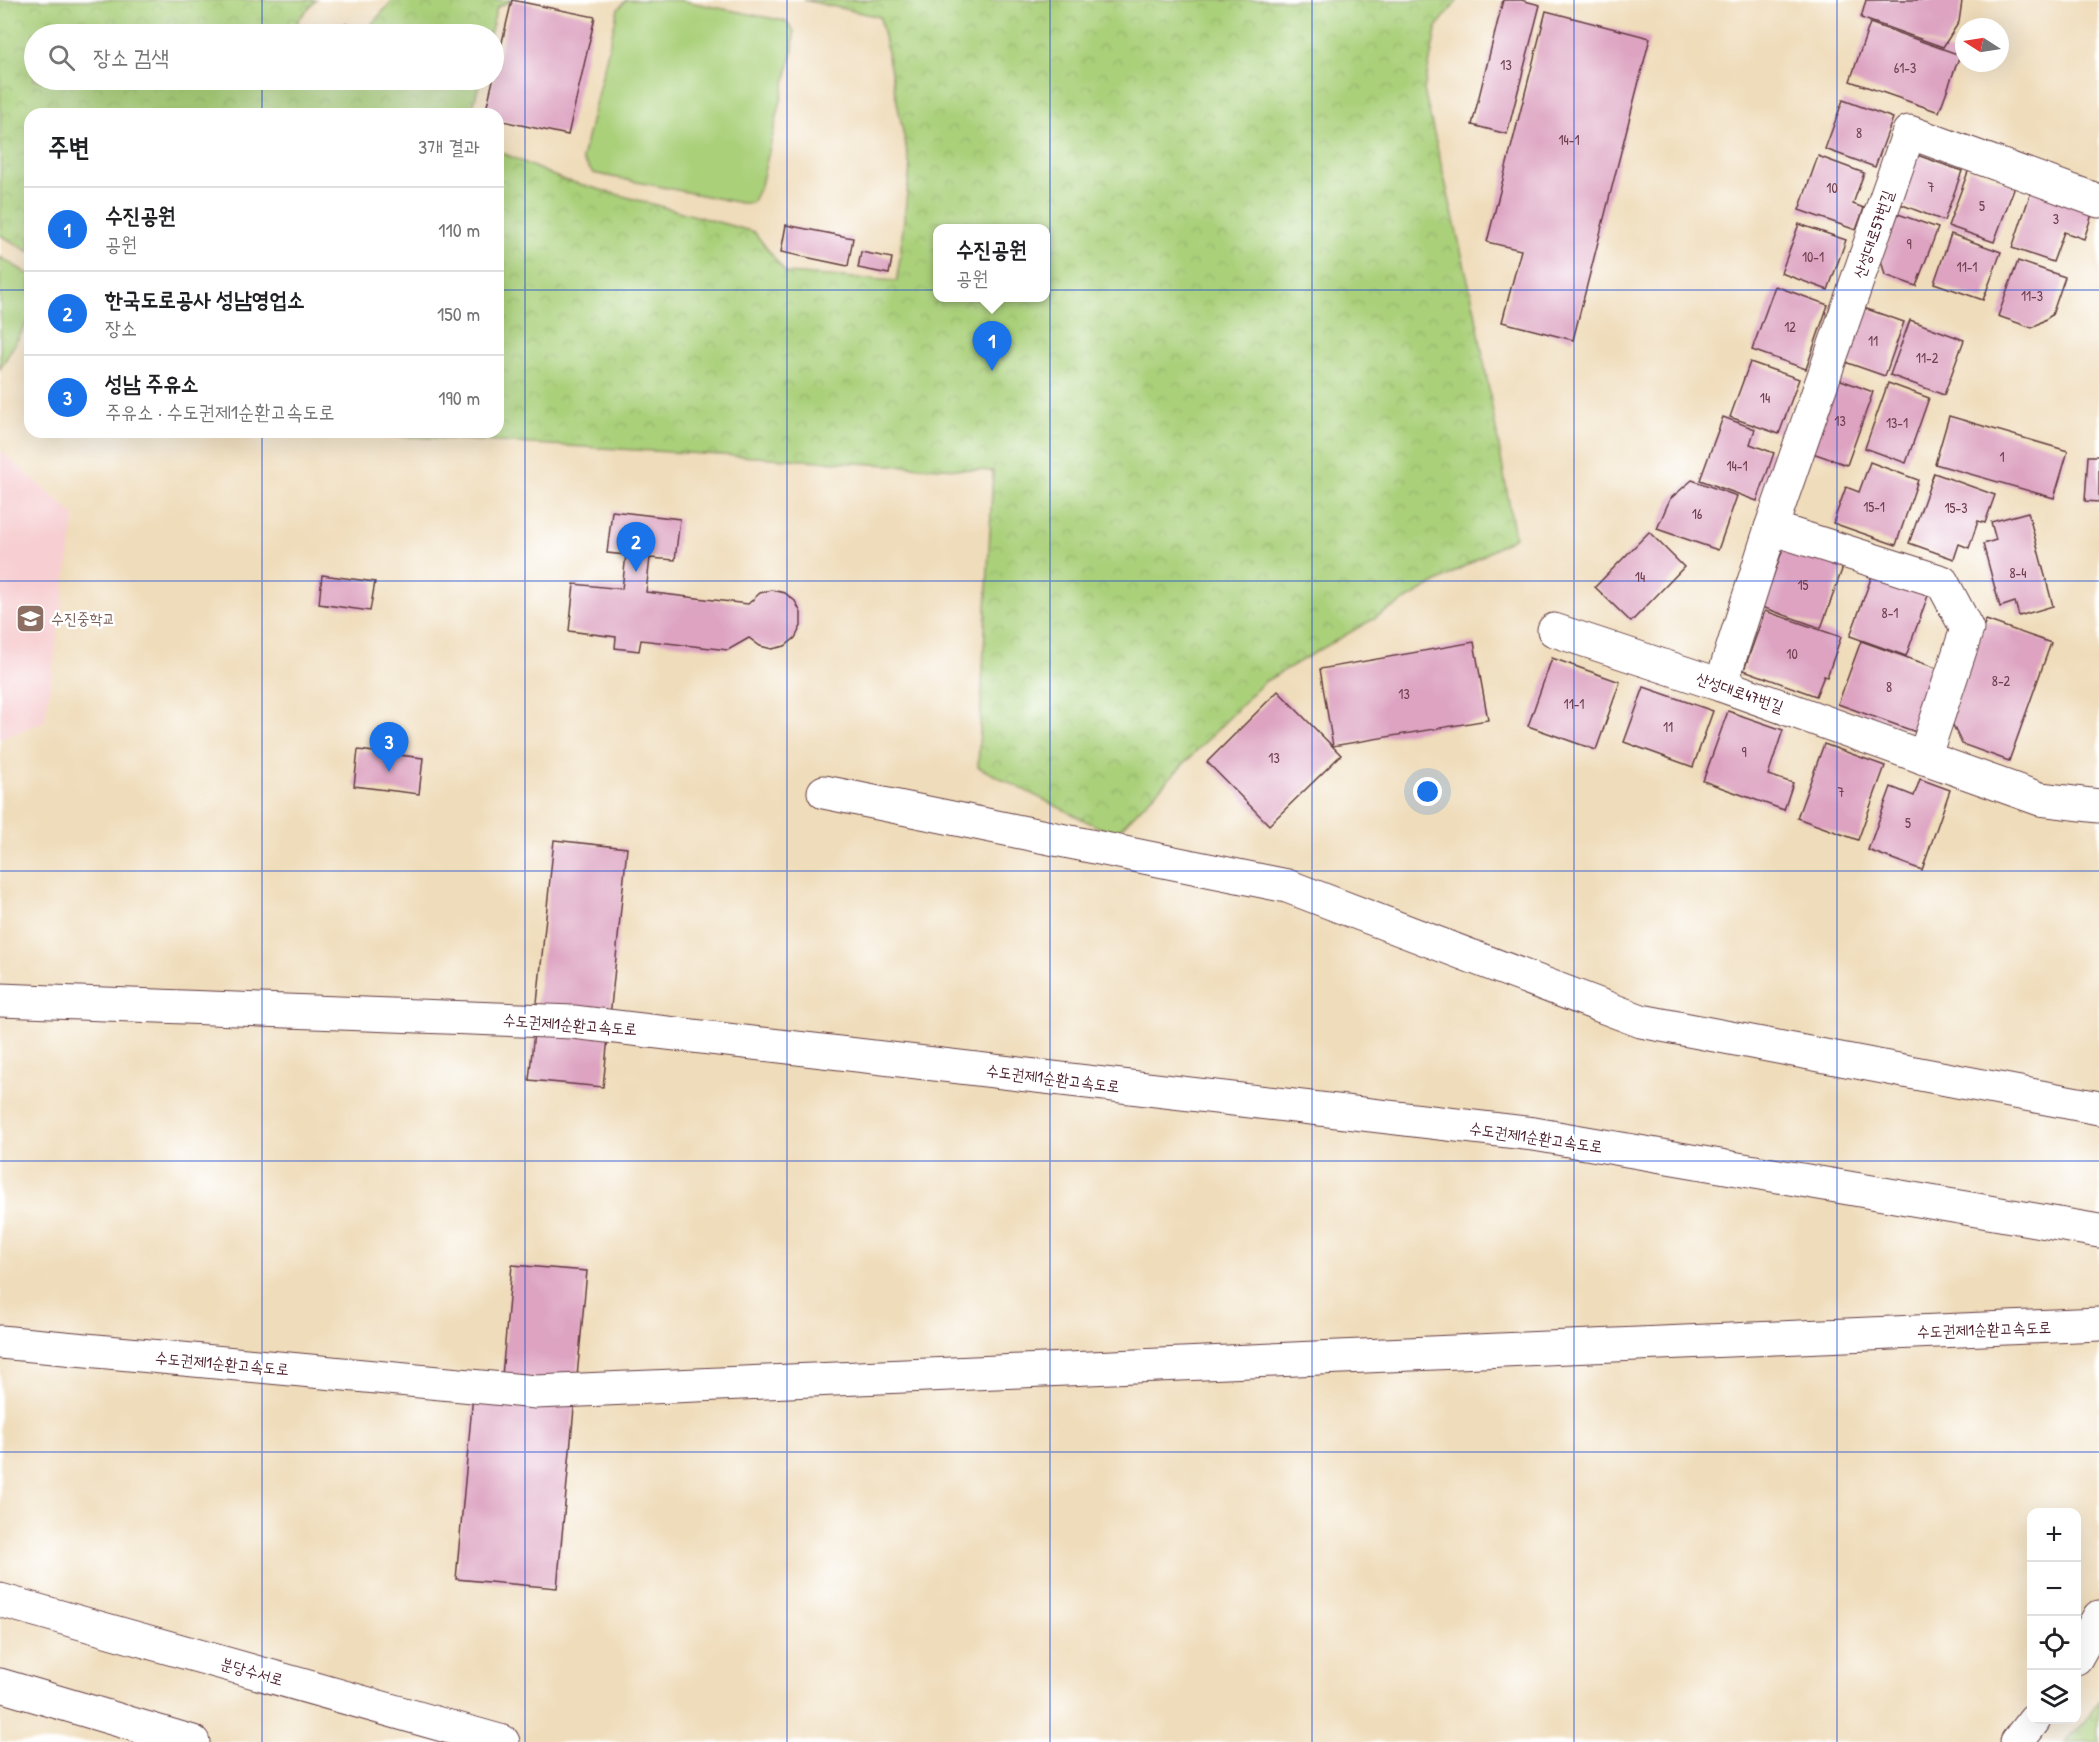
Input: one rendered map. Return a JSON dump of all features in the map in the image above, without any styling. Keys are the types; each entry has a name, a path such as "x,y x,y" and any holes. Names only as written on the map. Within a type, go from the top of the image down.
{"main road":[{"name":"산성대로57번길","path":"1721,685 1771,528 1909,132 2099,201"},
{"path":"1771,528 1942,582 1967,629 1924,758"},
{"name":"산성대로47번길","path":"1554,630 1721,685 2040,799 2099,806"},
{"path":"824,792 1287,886 1641,1021 2099,1108"},
{"name":"수도권제1순환고속도로","path":"0,1000 573,1022 1534,1134 2099,1231"},
{"name":"수도권제1순환고속도로","path":"0,1342 536,1392 2099,1324"},
{"name":"분당수서로","path":"0,1600 503,1742"},
{"path":"2081,1649 2099,1617"},
{"path":"0,1685 193,1742"},
{"path":"2017,1742 2030,1724"}],"shaded area":[{"name":"수진중학교","path":"0,450 75,516 45,721 0,739"}],"green space":[{"path":"0,0 316,0 297,21 299,24 24,24 24,90 477,90 473,108 24,108 24,249 0,235"},
{"path":"393,0 513,0 497,7 493,24 372,24"},
{"path":"626,0 679,0 785,21 794,31 793,49 761,185 752,203 741,203 593,173 582,159 618,9"},
{"path":"804,0 1458,0 1437,26 1424,90 1475,311 1515,537 1264,682 1114,835 978,767 993,471 429,438 504,438 504,154 561,179 754,232 786,273 897,281 910,167 880,17"},
{"path":"0,257 24,271 24,328 0,369"},
{"path":"2099,1700 2099,1742 2065,1742 2085,1722"}],"building":[{"path":"512,0 595,17 568,135 504,121 504,108 486,108 491,90 504,90 504,34"},
{"path":"1503,0 1521,0 1540,5 1507,134 1472,125"},
{"path":"1866,0 1962,0 1960,18 1955,18 1955,28 1943,47 1861,18"},
{"path":"1546,11 1650,38 1573,340 1502,322 1521,250 1487,242"},
{"path":"1870,23 1955,53 1955,69 1939,112 1850,81"},
{"path":"1843,100 1893,118 1875,167 1825,149"},
{"path":"1917,155 1962,171 1944,221 1900,204"},
{"path":"1818,156 1864,173 1853,204 1864,208 1856,230 1799,210"},
{"path":"1969,169 2015,186 1994,242 1948,226"},
{"path":"2034,183 2095,205 2084,239 2064,232 2053,262 2012,248"},
{"path":"1898,214 1938,228 1916,286 1885,275 1881,260"},
{"path":"1799,224 1846,240 1828,290 1781,273"},
{"path":"786,225 853,238 848,266 781,252"},
{"path":"1951,234 2001,252 1983,300 1934,283"},
{"path":"861,252 892,258 889,274 858,268"},
{"path":"2018,261 2065,277 2052,315 2032,328 1998,316"},
{"path":"1775,286 1828,305 1806,369 1752,350"},
{"path":"1861,307 1904,322 1885,376 1842,361"},
{"path":"1910,320 1964,340 1944,395 1890,375"},
{"path":"1750,362 1799,379 1779,434 1730,417"},
{"path":"1833,377 1873,392 1847,465 1807,451"},
{"path":"1888,383 1929,398 1906,463 1865,448"},
{"path":"1949,416 2068,451 2054,498 1935,464"},
{"path":"1723,417 1755,429 1750,444 1774,453 1757,501 1700,480"},
{"path":"2088,456 2099,456 2099,502 2085,501"},
{"path":"1870,462 1918,480 1896,545 1833,523 1846,487 1859,492"},
{"path":"1934,473 1995,495 1985,523 1978,521 1969,548 1959,544 1954,559 1909,543"},
{"path":"1692,480 1737,496 1718,550 1657,529 1670,499"},
{"path":"612,511 680,519 675,560 650,558 646,592 748,604 760,593 772,590 785,593 795,601 801,613 801,626 795,638 785,646 772,649 760,646 749,638 728,650 641,640 639,651 615,648 616,637 569,631 574,584 622,589 626,555 607,553"},
{"path":"2028,512 2053,606 2019,616 2015,602 2000,607 1983,544 1996,540 1991,522"},
{"path":"1649,532 1684,567 1631,622 1595,587"},
{"path":"1785,543 1844,564 1821,628 1762,607"},
{"path":"1874,570 1930,590 1906,656 1850,636"},
{"path":"322,575 375,582 370,611 319,604"},
{"path":"1765,611 1841,637 1827,677 1824,676 1816,696 1744,670"},
{"path":"1986,620 2051,643 2009,761 1962,744 1950,719"},
{"path":"1861,641 1939,669 1916,732 1838,704"},
{"path":"1474,642 1488,720 1333,746 1320,669"},
{"path":"1552,658 1620,682 1596,750 1528,726"},
{"path":"1644,687 1713,711 1693,767 1624,742"},
{"path":"1278,691 1341,755 1269,825 1207,762"},
{"path":"1728,711 1783,730 1768,775 1793,783 1784,810 1703,781"},
{"path":"1824,744 1885,766 1858,840 1797,818"},
{"path":"358,750 423,758 419,794 354,786"},
{"path":"1920,779 1950,790 1922,870 1868,850 1891,787 1914,796"},
{"path":"554,840 627,848 603,1087 529,1080"},
{"path":"512,1265 587,1271 557,1588 456,1579 475,1373 502,1376"}],"place":[{"name":"수진공원","path":"992,371"},
{"name":"한국도로공사 성남영업소","path":"636,572"},
{"name":"수진중학교","path":"30,618"},
{"name":"성남 주유소","path":"389,772"}]}
